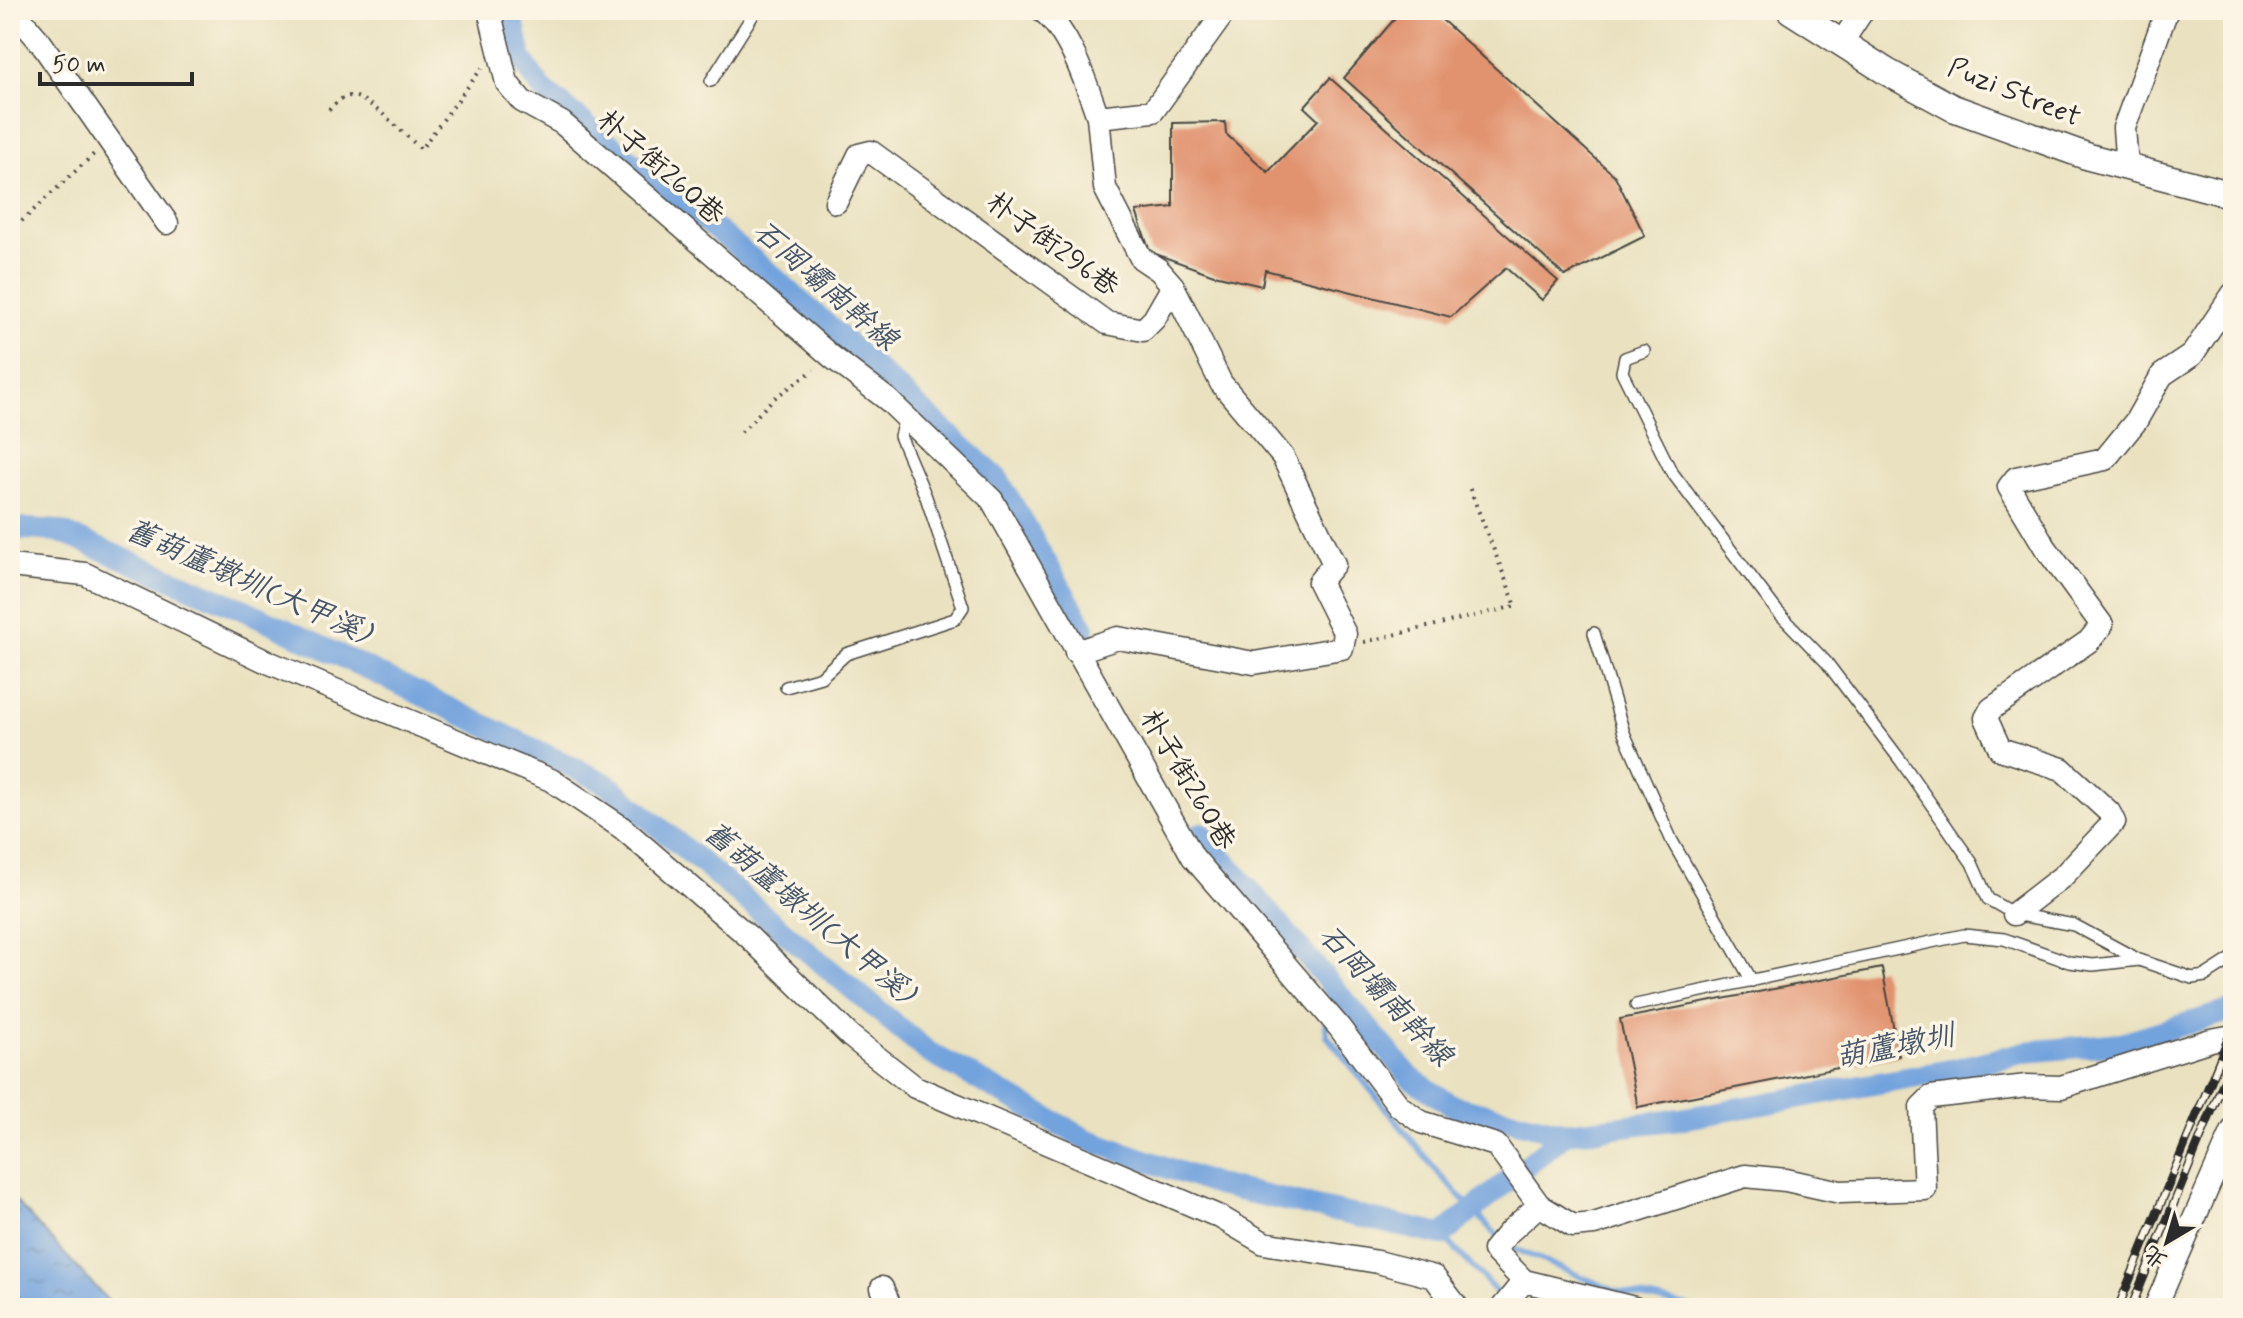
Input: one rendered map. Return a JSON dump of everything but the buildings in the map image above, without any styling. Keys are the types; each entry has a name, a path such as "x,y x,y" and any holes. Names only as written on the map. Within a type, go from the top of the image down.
{"street":[{"path":"13,10 41,43 167,223"},
{"name":"朴子街260巷","path":"489,10 507,83 522,101 562,123 832,357 888,400 992,500 1193,857 1339,1027 1399,1106 1421,1122 1496,1145 1539,1205 1573,1226 1594,1224 1745,1176 1786,1180 1840,1192 1925,1189 1921,1107 1931,1097 2027,1086 2061,1087 2211,1040 2233,1036"},
{"name":"朴子街296巷","path":"836,202 859,155 871,152 1107,323 1143,330 1154,319 1173,286 1159,270 1141,258 1105,188 1098,117 1079,65 1051,17 1042,10"},
{"path":"1098,117 1153,111 1226,10"},
{"name":"Puzi Street","path":"1790,10 1887,72 1953,108 2089,157 2233,195"},
{"path":"1842,42 1863,10"},
{"path":"2127,167 2124,128 2167,10"},
{"path":"1076,652 1118,638 1254,663 1342,648 1345,634 1319,582 1334,564 1283,457 1221,383 1173,286"},
{"path":"2014,914 2063,876 2114,822 2109,812 2062,769 2000,749 1986,718 1991,709 2089,641 2102,625 2045,547 2009,487 2016,478 2105,459 2136,421 2162,375 2192,355 2233,294"},
{"path":"10,566 85,574 263,660 551,780 621,827 749,937 850,1036 915,1087 1220,1217 1264,1243 1378,1262 1434,1277 1458,1308"},
{"path":"2155,1308 2233,1130"},
{"path":"1539,1205 1494,1250 1524,1281 1634,1308"},
{"path":"1502,1308 1524,1281"}],"lane":[{"path":"711,81 756,10"},
{"path":"1644,351 1625,358 1622,372 1671,471 1777,611 1827,663 1901,761 1972,863 1988,899 2014,914 2074,925 2139,960 2192,978 2205,976 2233,958"},
{"path":"786,687 821,677 846,654 955,619 963,607 926,497 900,436 905,418"},
{"path":"1594,633 1624,733 1672,841 1752,981"},
{"path":"1636,1005 1964,935 2004,939 2069,962 2093,965 2139,960"}],"path":[{"path":"329,110 337,101 351,96 363,99 421,149 498,47"},
{"path":"10,232 109,141"},
{"path":"741,432 773,399 832,357"},
{"path":"1342,648 1516,606 1469,487"}],"water":[{"path":"10,1195 115,1308 10,1308"}],"waterway":[{"name":"石岡壩南幹線","path":"511,10 521,58 541,88 767,271 998,479 1084,628"},
{"name":"舊葫蘆墩圳(大甲溪)","path":"10,528 58,531 249,612 607,784 928,1052 1086,1139 1216,1185 1442,1235 1566,1133"},
{"name":"葫蘆墩圳","path":"1201,833 1411,1078 1453,1106 1566,1133 1680,1119 1956,1069 2026,1052 2121,1043 2233,1010"},
{"name":"舊葫蘆墩圳(大甲溪)","path":"1326,1024 1327,1036 1440,1175 1506,1245 1615,1291 1693,1308"},
{"path":"1442,1235 1503,1299"}],"railway":[{"path":"2118,1308 2233,1027"},
{"path":"2131,1308 2233,1059"}]}
